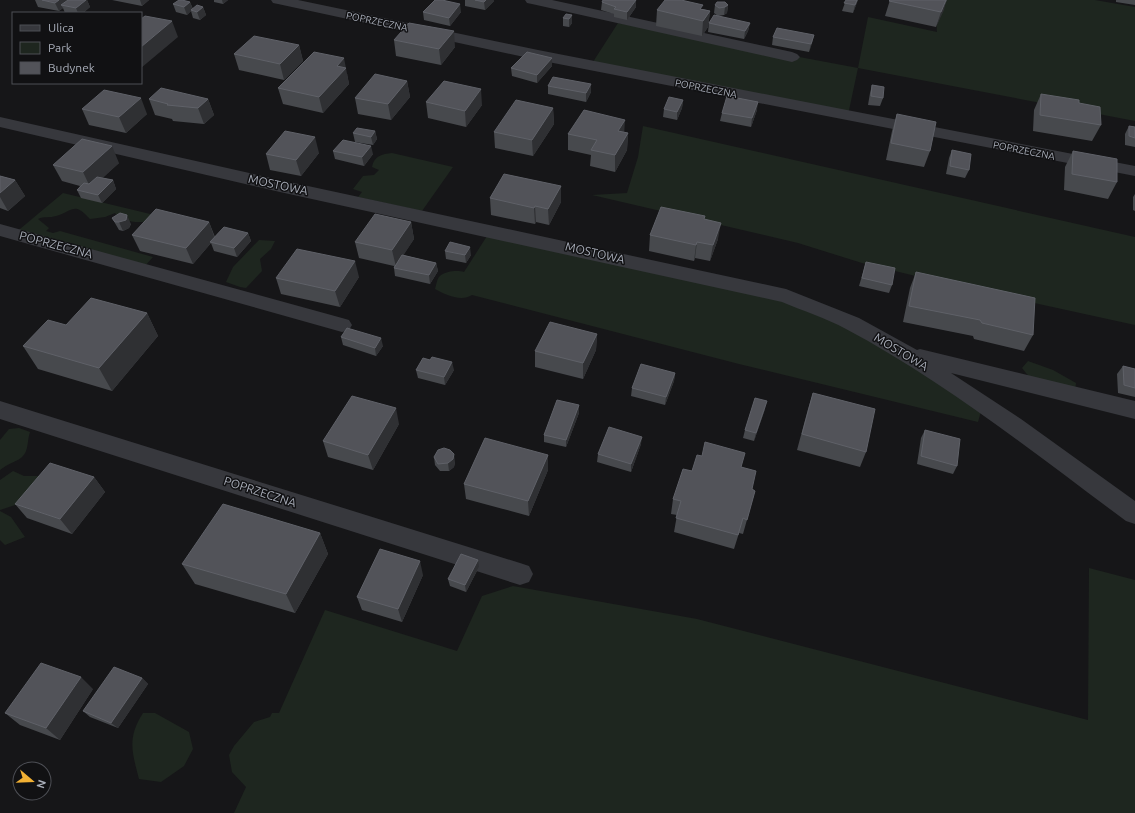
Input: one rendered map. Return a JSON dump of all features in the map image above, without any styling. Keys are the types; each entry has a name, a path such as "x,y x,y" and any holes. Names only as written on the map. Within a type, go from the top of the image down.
{"street":[{"name":"POPRZECZNA","path":"278,0 538,55 1135,171"},
{"path":"532,0 792,56"},
{"name":"MOSTOWA","path":"0,122 280,186 786,296 852,323 907,354 1009,422 1135,514"},
{"name":"POPRZECZNA","path":"0,230 342,325"},
{"path":"907,354 1135,410"},
{"name":"POPRZECZNA","path":"0,410 520,574"}],"green space":[{"path":"935,0 1095,0 1135,7 1135,121 858,68 868,17 937,32 937,24 943,2"},
{"path":"618,23 858,68 848,115 591,65"},
{"path":"643,126 1135,237 1135,325 961,287 862,263 798,243 592,195 627,193 638,157"},
{"path":"392,153 453,167 422,211 358,197 362,192 353,189 363,176 374,175 379,170 372,167 377,158 382,155"},
{"path":"63,193 171,219 133,222 120,218 115,213 105,217 90,219 80,210 73,209 56,216 38,219 49,228 46,231 53,233 60,231 153,257 144,267 14,234"},
{"path":"487,236 747,291 816,312 883,348 981,411 978,422 739,364 472,295 458,298 435,289 439,277 444,273 458,271 464,272"},
{"path":"259,240 275,241 271,249 260,259 262,271 246,288 226,282 233,267"},
{"path":"1028,361 1053,370 1076,383 1075,391 1030,378 1022,368"},
{"path":"19,428 30,432 26,452 20,458 0,470 0,440 9,429"},
{"path":"13,471 24,476 43,476 18,504 0,510 0,480"},
{"path":"0,511 11,517 25,537 5,545 0,540"},
{"path":"1089,568 1135,580 1135,813 234,813 246,787 232,772 229,755 234,746 254,722 270,717 272,713 279,713 325,610 457,651 482,596 513,586 697,619 1088,720"},
{"path":"143,713 155,713 189,732 193,749 184,766 161,782 139,779 134,761 132,745 133,738 138,722"}],"building":[{"path":"42,0 59,0 55,3"},
{"path":"68,0 86,0 76,8 61,5"},
{"path":"179,0 190,2 184,7 173,4"},
{"path":"435,0 460,4 449,18 423,12"},
{"path":"475,0 486,0 484,2"},
{"path":"603,0 636,0 627,12 614,9 616,7 602,2"},
{"path":"665,0 681,0 703,5 700,9 710,11 703,21 657,10"},
{"path":"846,0 857,0 855,5 844,3"},
{"path":"946,0 941,12 889,1"},
{"path":"717,2 725,2 728,5 719,8 715,5"},
{"path":"197,5 203,7 197,12 191,10"},
{"path":"566,14 572,15 569,19 563,18"},
{"path":"714,15 750,23 745,31 709,23"},
{"path":"145,16 172,21 142,46 142,18"},
{"path":"409,23 454,31 439,49 394,40"},
{"path":"777,28 814,35 811,44 773,37"},
{"path":"254,36 299,45 280,64 234,54"},
{"path":"314,52 344,58 337,66 346,68 319,97 278,88"},
{"path":"527,52 552,58 537,75 511,68"},
{"path":"375,74 407,81 388,104 355,98"},
{"path":"553,77 591,84 586,93 548,86"},
{"path":"444,81 481,89 465,111 426,102"},
{"path":"872,85 884,87 883,98 871,96"},
{"path":"161,88 208,99 198,108 167,105 168,104 149,99"},
{"path":"104,90 141,98 119,117 82,109"},
{"path":"1041,94 1079,100 1079,103 1100,107 1101,125 1040,115"},
{"path":"727,96 758,102 752,118 722,113"},
{"path":"669,97 683,100 677,112 664,109"},
{"path":"516,100 553,108 532,140 494,132"},
{"path":"584,110 625,120 618,131 628,133 615,155 591,150 597,140 568,134"},
{"path":"897,114 936,122 930,151 891,143"},
{"path":"1129,126 1135,127 1135,138 1129,136"},
{"path":"357,128 375,131 371,137 353,133"},
{"path":"285,131 315,137 296,160 266,154"},
{"path":"82,139 112,146 83,172 53,165"},
{"path":"343,140 371,146 362,157 333,151"},
{"path":"952,150 971,154 969,170 950,166"},
{"path":"1073,151 1117,159 1117,182 1072,174"},
{"path":"504,174 561,186 548,209 535,206 534,208 490,198"},
{"path":"0,176 15,180 0,193"},
{"path":"97,177 113,180 98,195 77,190 84,183 89,184"},
{"path":"661,207 705,216 704,219 721,223 713,245 697,242 696,245 650,235"},
{"path":"156,209 209,222 186,248 132,235"},
{"path":"120,213 127,215 126,220 115,222 112,218"},
{"path":"375,214 411,222 392,250 355,242"},
{"path":"224,227 248,233 234,248 210,242"},
{"path":"450,242 470,247 465,255 445,251"},
{"path":"297,249 355,261 335,291 276,278"},
{"path":"402,255 436,263 429,275 394,268"},
{"path":"866,262 895,268 892,285 862,278"},
{"path":"916,272 1035,298 1033,335 982,323 980,320 909,306"},
{"path":"91,298 147,313 99,368 23,346 48,320 66,325"},
{"path":"550,322 597,334 583,363 535,351"},
{"path":"347,328 381,338 375,348 341,337"},
{"path":"432,357 452,362 444,377 416,370 423,358 430,360"},
{"path":"641,364 675,373 666,397 632,388"},
{"path":"1123,366 1135,369 1135,388 1124,385"},
{"path":"813,393 875,409 866,452 802,434"},
{"path":"352,396 396,408 368,455 323,441"},
{"path":"755,398 767,401 756,433 745,430"},
{"path":"557,400 579,405 566,440 544,435"},
{"path":"609,427 642,437 631,464 598,454"},
{"path":"925,430 960,439 957,466 921,456"},
{"path":"485,438 548,455 528,501 464,484"},
{"path":"705,442 745,453 741,467 756,471 752,489 755,491 747,520 743,518 738,535 676,518 681,501 673,499 683,469 692,471 697,455 702,456"},
{"path":"444,448 450,450 454,454 453,459 448,463 438,464 434,457 438,450"},
{"path":"50,463 94,477 60,519 15,504"},
{"path":"223,504 320,533 286,594 182,564"},
{"path":"380,549 420,561 398,609 357,597"},
{"path":"461,554 478,560 465,585 448,579"},
{"path":"41,663 81,677 46,728 5,713"},
{"path":"114,667 142,678 111,723 83,711"}]}
